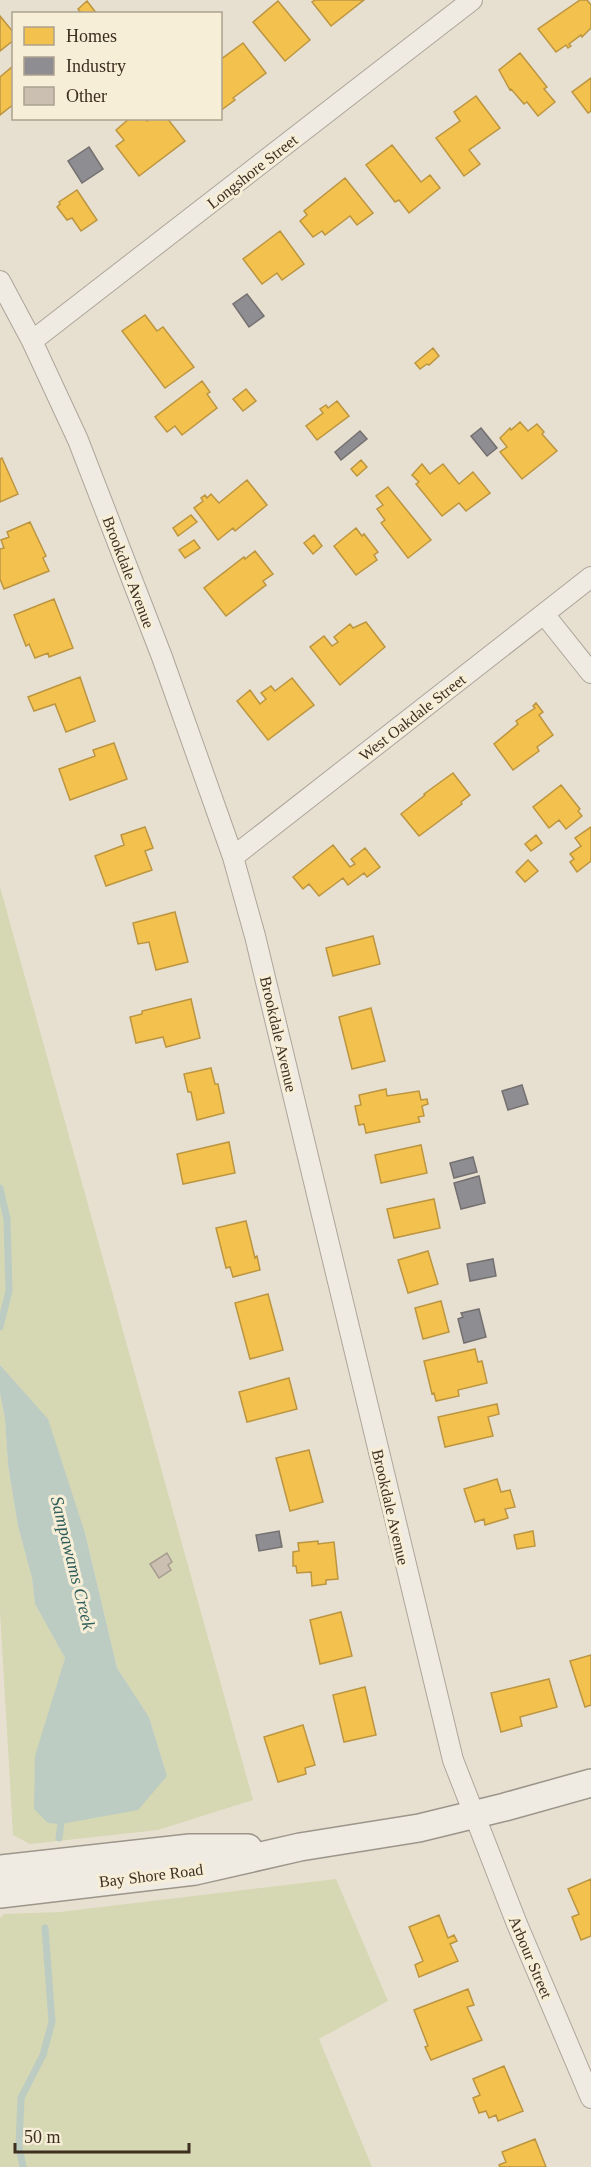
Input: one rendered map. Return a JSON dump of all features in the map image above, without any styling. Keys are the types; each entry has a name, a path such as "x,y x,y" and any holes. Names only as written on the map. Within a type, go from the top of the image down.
{"main road":[{"name":"Bay Shore Road","path":"0,1893 195,1871 300,1847 419,1828 591,1783"},
{"name":"Bay Shore Road","path":"0,1869 190,1848 300,1847"}],"street":[{"name":"Longshore Street","path":"32,340 472,0"},
{"name":"Brookdale Avenue","path":"0,281 32,340 78,440 162,657 233,857 258,947 453,1760 473,1815"},
{"name":"West Oakdale Street","path":"233,857 591,577"},
{"path":"544,614 591,673"},
{"name":"Arbour Street","path":"473,1815 591,2098"}],"green space":[{"path":"0,887 253,1800 158,1830 30,1844 13,1835 0,1611 0,1393 18,1526 32,1578 35,1604 65,1658 53,1699 167,1776 149,1717 117,1668 85,1533 13,1380 0,1365"},
{"path":"336,1879 388,2001 319,2039 372,2167 0,2167 0,1918 4,1914 60,1912"}],"water":[{"path":"0,1365 48,1419 85,1533 117,1668 149,1717 167,1776 138,1810 61,1824 48,1823 34,1809 35,1756 65,1658 35,1604 32,1578 18,1526 8,1465 5,1419 0,1393"}],"building: Homes":[{"path":"315,0 364,0 331,26 312,2"},
{"path":"580,0 587,0 591,5 591,28 582,37 581,35 569,44 571,46 568,48 566,45 556,52 538,29"},
{"path":"87,1 95,12 80,12 78,9"},
{"path":"278,1 310,40 285,61 253,22"},
{"path":"0,16 12,31 12,42 0,51"},
{"path":"243,43 266,73 233,98 235,100 222,110 222,59"},
{"path":"520,53 547,87 544,89 555,102 538,116 527,102 524,104 510,90 499,70"},
{"path":"12,67 12,106 0,115 0,77"},
{"path":"591,78 591,111 588,113 572,92"},
{"path":"476,96 500,128 469,150 480,164 464,176 436,138 460,121 454,112"},
{"path":"128,120 169,120 185,141 139,176 116,146 124,140 116,130"},
{"path":"392,145 421,182 430,175 440,188 409,213 399,200 395,202 366,165"},
{"path":"345,178 373,213 357,225 350,216 325,235 322,231 313,237 300,221 307,215 304,211"},
{"path":"77,190 97,220 81,231 72,218 67,220 57,207 59,202"},
{"path":"280,231 304,264 282,280 277,273 262,284 243,259"},
{"path":"145,315 157,331 163,327 194,367 165,388 122,331"},
{"path":"433,348 439,356 420,369 415,363"},
{"path":"202,381 210,392 207,394 217,408 182,435 175,426 167,432 155,417"},
{"path":"246,389 256,401 243,411 233,399"},
{"path":"337,401 349,416 317,440 306,426 323,413 320,409 326,405 328,408"},
{"path":"520,422 528,431 537,424 544,432 542,434 557,451 522,479 500,452 507,447 500,438"},
{"path":"2,458 18,494 0,502 0,459"},
{"path":"361,460 367,467 357,476 351,469"},
{"path":"422,464 430,474 443,464 459,484 473,472 490,493 466,511 459,503 442,516 416,484 419,482 412,475"},
{"path":"247,480 267,505 235,531 233,528 218,540 194,508 203,501 201,498 205,495 207,498 211,494 219,503"},
{"path":"388,487 431,540 408,558 381,523 385,520 377,509 383,505 376,496"},
{"path":"191,515 197,522 178,536 173,528"},
{"path":"30,522 46,556 43,558 49,571 4,589 0,579 0,549 4,548 1,540 9,537 7,532"},
{"path":"356,528 362,536 364,534 378,552 374,555 377,560 356,575 334,546"},
{"path":"314,535 322,546 313,554 304,543"},
{"path":"194,540 200,548 185,558 179,550"},
{"path":"255,551 273,574 263,581 266,585 226,616 204,588"},
{"path":"54,599 73,648 49,657 48,653 35,658 29,644 26,646 14,615"},
{"path":"366,622 385,647 340,685 310,647 324,636 332,646 338,642 334,637 350,624 353,628"},
{"path":"80,677 95,721 66,732 55,704 34,711 28,697"},
{"path":"292,678 314,705 268,740 237,701 250,690 260,704 266,699 261,693 271,686 275,691"},
{"path":"536,703 543,712 539,715 553,735 537,747 539,751 513,770 494,744 518,724 516,721 535,708 533,706"},
{"path":"114,743 127,779 70,800 59,769 95,756 93,750"},
{"path":"453,773 470,795 461,802 462,804 419,836 401,814"},
{"path":"561,785 580,809 578,811 582,816 566,829 559,820 549,828 533,807"},
{"path":"145,827 153,848 145,851 152,870 106,886 95,856 124,845 121,835"},
{"path":"591,827 591,861 577,872 570,862 574,859 570,854 581,846 575,838"},
{"path":"536,835 542,843 531,851 525,844"},
{"path":"333,845 350,867 355,864 351,859 365,848 380,867 367,877 364,873 348,885 343,878 319,896 309,884 303,889 293,877"},
{"path":"528,860 538,871 525,882 516,872"},
{"path":"175,912 188,962 156,970 149,942 138,944 133,923"},
{"path":"373,936 380,964 333,976 326,948"},
{"path":"191,999 200,1038 166,1047 163,1037 136,1043 130,1017 142,1014 142,1011"},
{"path":"371,1008 385,1061 352,1069 339,1017"},
{"path":"211,1068 215,1084 218,1084 224,1113 197,1120 191,1092 188,1092 184,1074"},
{"path":"386,1089 387,1096 419,1091 421,1100 427,1099 428,1104 422,1106 424,1116 418,1117 420,1122 366,1133 364,1124 359,1125 355,1106 361,1105 359,1095"},
{"path":"229,1142 235,1173 183,1184 177,1154"},
{"path":"421,1145 427,1173 381,1183 375,1155"},
{"path":"434,1199 440,1228 394,1238 387,1209"},
{"path":"246,1221 260,1270 233,1277 230,1267 226,1268 216,1228"},
{"path":"428,1251 438,1284 408,1293 398,1260"},
{"path":"268,1294 283,1350 250,1359 235,1303"},
{"path":"441,1301 449,1332 423,1339 415,1308"},
{"path":"475,1349 478,1362 482,1361 487,1383 458,1390 459,1396 436,1401 434,1393 432,1394 424,1361"},
{"path":"289,1378 297,1409 247,1422 239,1392"},
{"path":"497,1404 499,1414 488,1417 493,1436 445,1447 438,1417"},
{"path":"309,1450 323,1502 290,1511 276,1458"},
{"path":"497,1479 501,1492 510,1490 515,1507 505,1509 508,1518 485,1525 484,1519 475,1522 464,1489"},
{"path":"533,1531 535,1546 517,1549 514,1535"},
{"path":"318,1541 318,1544 334,1542 338,1579 326,1580 326,1584 312,1586 311,1572 297,1573 296,1566 293,1566 293,1552 299,1551 298,1543"},
{"path":"341,1612 352,1656 320,1664 310,1620"},
{"path":"591,1655 591,1705 585,1707 570,1661"},
{"path":"549,1679 557,1707 520,1717 522,1726 501,1732 491,1693"},
{"path":"365,1687 376,1735 344,1742 333,1695"},
{"path":"303,1725 315,1765 305,1768 306,1774 278,1782 264,1737"},
{"path":"591,1879 591,1936 581,1940 572,1917 579,1914 568,1889"},
{"path":"439,1915 448,1938 454,1935 457,1941 450,1944 458,1961 419,1977 415,1965 423,1961 409,1927"},
{"path":"468,1989 474,2005 467,2007 482,2040 431,2060 414,2010"},
{"path":"504,2066 523,2111 498,2121 496,2115 489,2118 486,2111 479,2113 473,2098 480,2095 473,2079"},
{"path":"535,2139 546,2167 500,2167 499,2165 506,2162 502,2152"}],"building: Industry":[{"path":"89,147 103,169 82,183 68,161"},
{"path":"247,294 264,316 249,327 233,304"},
{"path":"481,428 497,448 487,456 471,436"},
{"path":"360,431 367,439 341,460 335,452"},
{"path":"522,1085 528,1104 508,1110 502,1091"},
{"path":"473,1157 477,1172 454,1178 450,1163"},
{"path":"479,1176 485,1203 461,1209 454,1183"},
{"path":"493,1259 496,1276 470,1281 467,1264"},
{"path":"479,1309 486,1337 464,1343 458,1319 463,1317 461,1313"},
{"path":"279,1531 282,1547 259,1551 256,1535"}],"building: Other":[{"path":"167,1553 172,1562 168,1565 171,1570 159,1578 150,1564"}],"waterway":[{"name":"Sampawams Creek","path":"0,1188 7,1219 9,1291 0,1327"},
{"name":"Sampawams Creek","path":"59,1838 62,1816"},
{"name":"Sampawams Creek","path":"23,2167 19,2147 21,2098 43,2055 52,2022 45,1928"}]}
